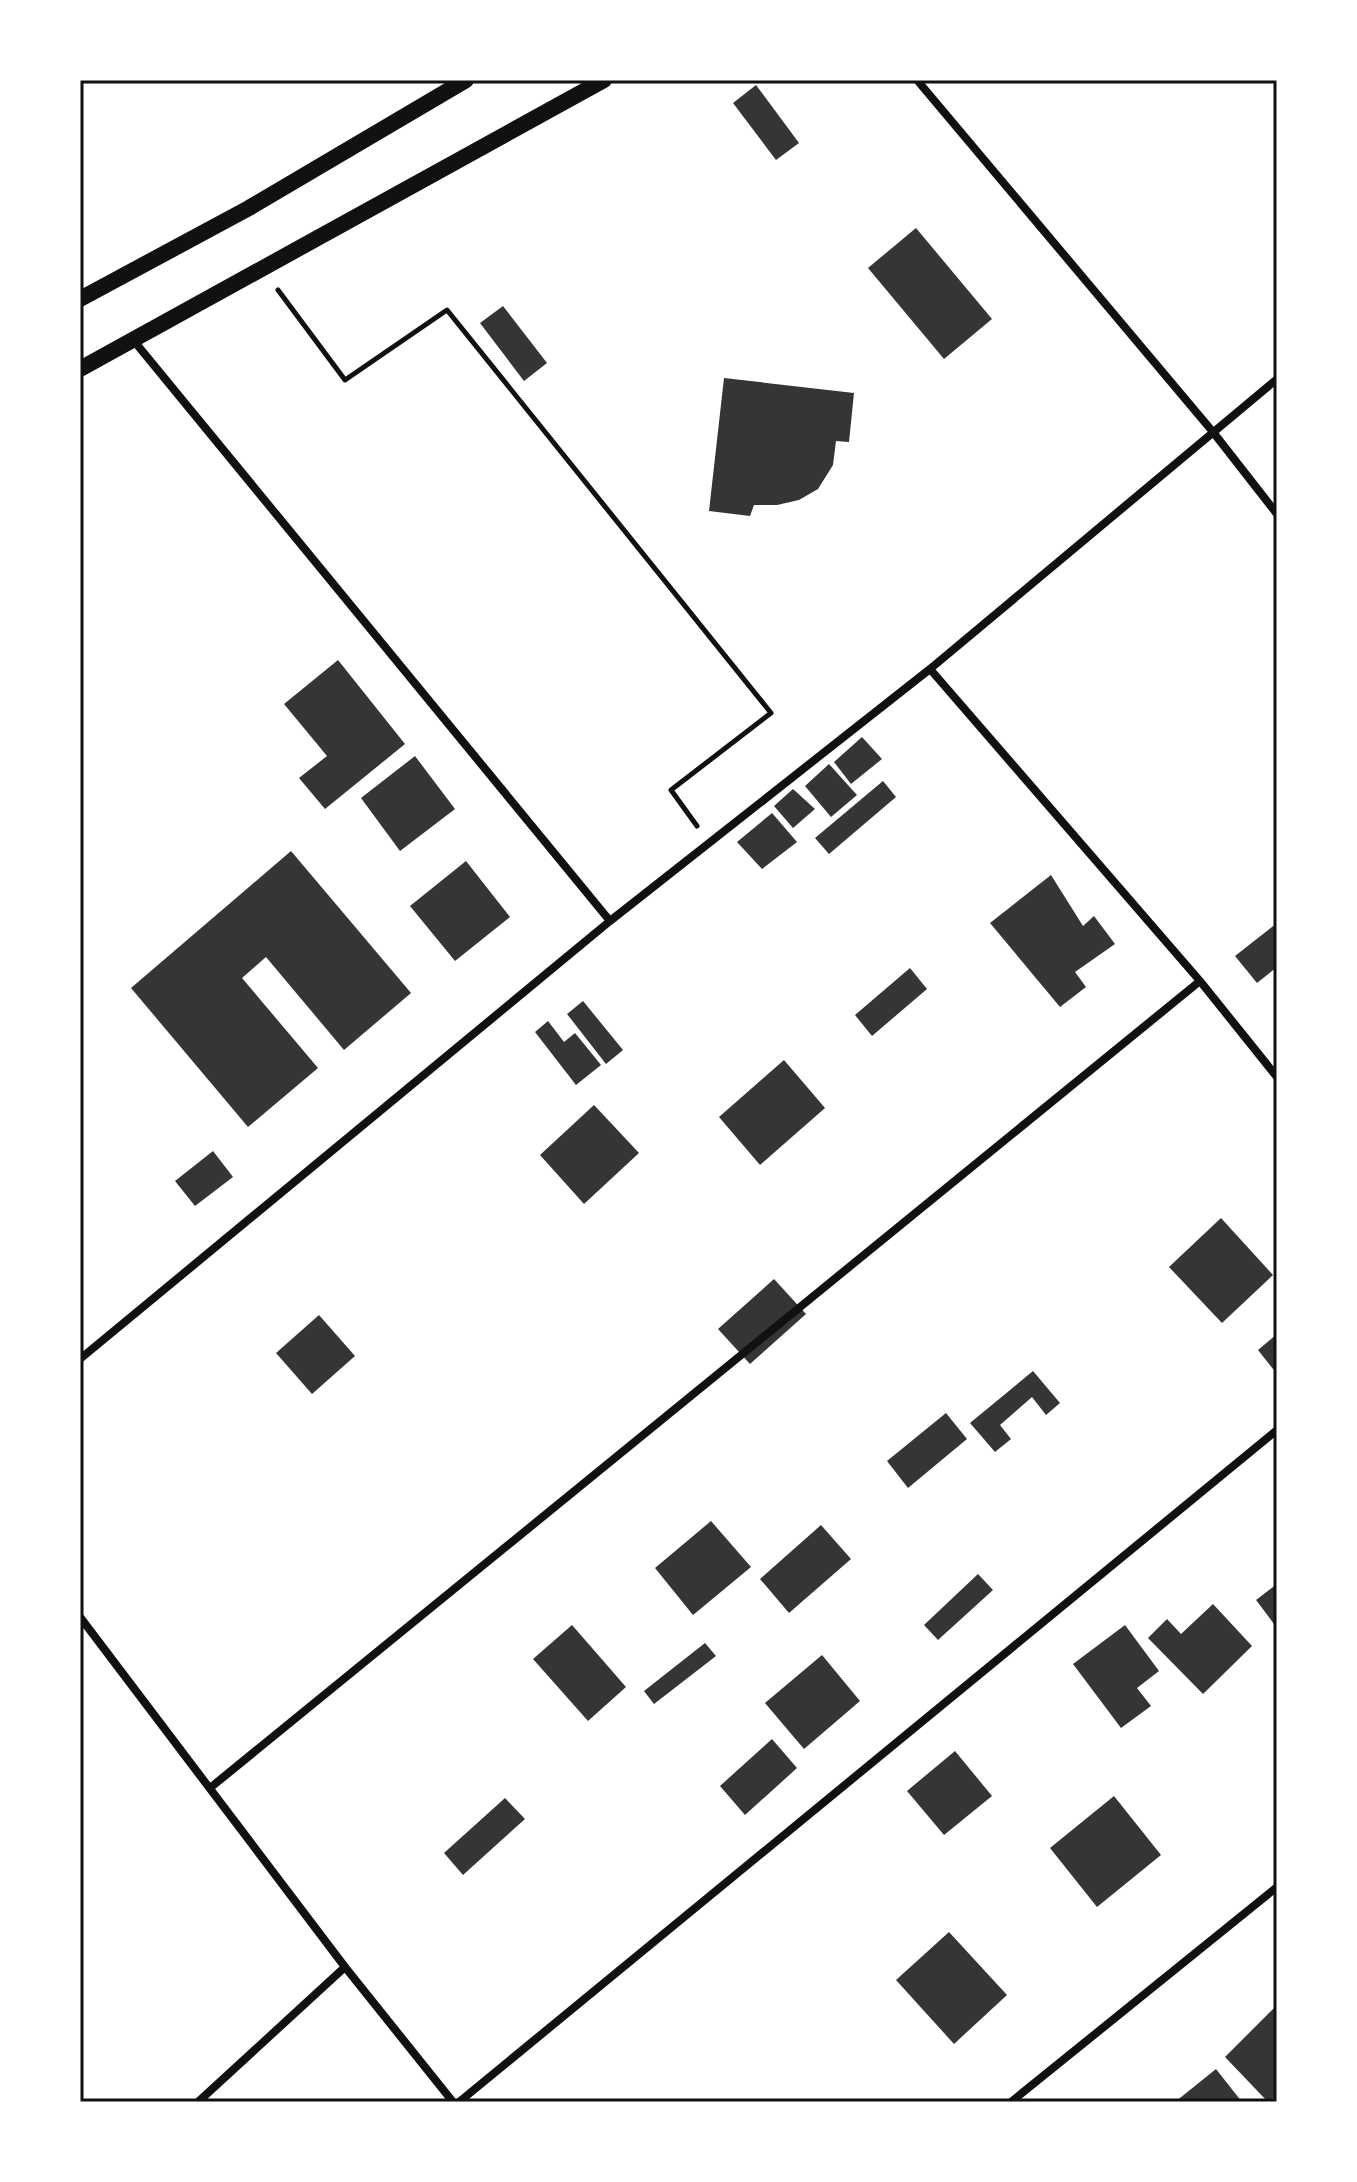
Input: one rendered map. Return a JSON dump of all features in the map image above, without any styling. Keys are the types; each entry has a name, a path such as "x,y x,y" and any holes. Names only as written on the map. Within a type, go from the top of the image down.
{"main road":[{"path":"80,299 249,208 466,80"},
{"path":"80,369 604,80"}],"street":[{"path":"917,80 1213,432 1277,514"},
{"path":"134,341 610,921"},
{"path":"80,1359 610,921 930,669 1277,379"},
{"path":"930,669 1200,981 1277,1077"},
{"path":"210,1788 1200,981"},
{"path":"459,2102 1277,1430"},
{"path":"80,1617 345,1967 453,2102"},
{"path":"1011,2102 1277,1887"},
{"path":"198,2102 345,1967"}],"path":[{"path":"261,268 345,380 447,310 771,713 671,790 709,843"}],"building":[{"path":"756,85 799,143 776,160 733,103"},
{"path":"916,228 992,319 944,359 868,268"},
{"path":"503,306 547,363 524,381 480,323"},
{"path":"724,378 854,393 849,442 836,441 833,465 818,489 799,500 777,505 754,505 750,516 709,511"},
{"path":"338,660 405,744 325,809 299,778 327,756 284,704"},
{"path":"862,737 882,759 851,784 834,762"},
{"path":"415,756 455,809 400,851 361,798"},
{"path":"829,764 857,795 831,817 805,786"},
{"path":"883,781 896,797 829,854 815,838"},
{"path":"793,789 815,809 793,828 774,806"},
{"path":"772,813 797,842 762,869 737,842"},
{"path":"291,851 411,993 344,1050 266,957 242,978 318,1068 248,1127 131,988"},
{"path":"466,861 510,917 455,961 410,906"},
{"path":"1051,875 1083,926 1094,916 1115,944 1075,972 1086,987 1060,1007 990,923"},
{"path":"1277,923 1277,967 1257,983 1235,956"},
{"path":"910,968 927,989 872,1036 855,1015"},
{"path":"583,1001 623,1050 606,1064 567,1014"},
{"path":"548,1021 564,1042 575,1033 601,1065 576,1085 535,1032"},
{"path":"784,1060 825,1108 760,1165 719,1117"},
{"path":"594,1105 639,1153 584,1204 540,1155"},
{"path":"213,1151 233,1177 195,1206 175,1181"},
{"path":"1221,1218 1273,1275 1222,1323 1169,1267"},
{"path":"774,1279 806,1314 750,1364 718,1329"},
{"path":"319,1315 355,1356 312,1394 276,1353"},
{"path":"1277,1334 1277,1374 1258,1350"},
{"path":"1033,1371 1060,1403 1046,1415 1032,1397 1000,1425 1011,1439 995,1452 970,1423"},
{"path":"946,1413 967,1439 908,1488 887,1461"},
{"path":"711,1521 751,1567 693,1615 655,1568"},
{"path":"821,1525 851,1559 789,1613 760,1579"},
{"path":"978,1574 993,1590 938,1640 924,1625"},
{"path":"1277,1584 1277,1628 1256,1600"},
{"path":"1213,1604 1252,1646 1203,1694 1148,1638 1167,1619 1181,1634"},
{"path":"572,1625 626,1687 588,1721 533,1659"},
{"path":"1125,1625 1159,1671 1137,1688 1151,1706 1121,1728 1073,1664"},
{"path":"705,1643 716,1656 654,1704 644,1691"},
{"path":"822,1655 860,1701 804,1749 765,1703"},
{"path":"772,1739 797,1768 745,1815 720,1786"},
{"path":"955,1751 992,1796 944,1835 907,1791"},
{"path":"1114,1796 1161,1855 1097,1907 1050,1848"},
{"path":"505,1798 525,1819 463,1875 444,1853"},
{"path":"949,1932 1007,1995 954,2044 896,1980"},
{"path":"1277,2005 1277,2096 1268,2102 1225,2057"},
{"path":"1216,2069 1242,2102 1175,2102"}]}
